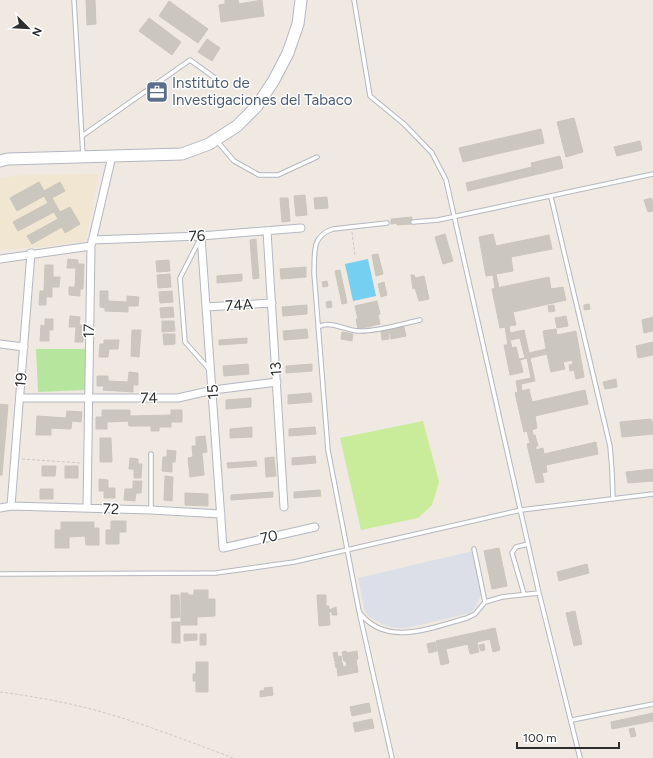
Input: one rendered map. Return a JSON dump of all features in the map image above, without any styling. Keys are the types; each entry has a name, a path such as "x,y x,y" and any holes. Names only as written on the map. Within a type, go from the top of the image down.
{"street":[{"path":"0,161 8,159 182,154 209,144 237,126 257,106 274,80 288,54 298,24 301,0"},
{"name":"17","path":"87,508 92,243 112,156"},
{"name":"76","path":"0,258 92,243 301,228"},
{"name":"13","path":"267,231 284,507"},
{"name":"15","path":"201,236 212,371 223,548"},
{"name":"19","path":"11,506 31,253"},
{"name":"74A","path":"206,307 272,302"},
{"path":"0,344 24,347"},
{"name":"74","path":"20,398 178,398 213,390 277,382"},
{"name":"72","path":"0,508 11,506 87,508 221,514"},
{"name":"70","path":"223,548 314,527"}],"lane":[{"path":"74,0 83,157"},
{"path":"354,0 370,96 404,124 432,153 446,180 539,593 572,720 580,758"},
{"path":"82,136 190,60 215,78"},
{"path":"216,140 234,161 259,175 278,175 317,157"},
{"path":"413,222 438,220 653,175"},
{"path":"551,196 610,446 613,498"},
{"path":"387,223 326,231 321,235 315,245 314,273 328,450 346,551 392,758"},
{"path":"201,236 180,278 185,342 212,371"},
{"path":"318,327 328,324 363,331 420,320"},
{"path":"151,454 151,510"},
{"path":"0,574 216,573 294,562 521,510 653,494"},
{"path":"524,594 512,553 516,547 528,544"},
{"path":"474,549 485,602"},
{"path":"359,611 366,620 380,629 392,633 412,632 467,618 476,614 485,602 502,597 539,593"},
{"path":"572,720 653,704"}],"path":[{"path":"351,227 355,256"},
{"path":"15,459 87,463"},
{"path":"0,692 95,710 140,724 233,758"}],"shaded area":[{"path":"99,174 85,241 44,247 0,250 0,178 23,175"},
{"path":"473,551 481,595 475,608 470,613 407,628 386,626 368,616 364,608 358,578"}],"green space":[{"path":"36,349 85,349 85,390 38,392"},
{"path":"423,421 439,482 432,505 418,518 361,530 340,438"}],"water":[{"path":"368,259 376,296 353,301 345,264"}],"building":[{"path":"86,0 95,0 96,24 87,25"},
{"path":"225,0 238,0 239,4 262,0 264,16 221,22 219,5 225,4"},
{"path":"169,1 208,29 198,43 159,16"},
{"path":"149,18 181,42 172,55 139,31"},
{"path":"207,39 220,48 212,61 198,52"},
{"path":"574,118 583,152 566,157 557,122"},
{"path":"541,129 544,143 463,162 459,148"},
{"path":"640,141 642,150 617,156 614,147"},
{"path":"560,156 563,168 534,175 531,163"},
{"path":"532,167 534,175 468,191 466,183"},
{"path":"39,182 44,191 60,182 65,191 52,198 60,212 70,207 80,224 65,233 62,227 32,244 27,236 58,219 54,212 18,231 13,222 48,203 44,196 17,211 10,198"},
{"path":"305,195 307,215 296,216 294,196"},
{"path":"327,197 328,208 315,209 314,198"},
{"path":"280,198 288,198 290,221 282,222"},
{"path":"651,198 653,202 653,211 648,212 644,200"},
{"path":"412,217 412,224 391,224 391,219"},
{"path":"445,234 453,261 443,264 435,237"},
{"path":"493,234 496,246 549,235 552,249 511,257 513,271 496,274 499,288 495,288 493,275 486,276 479,237"},
{"path":"256,239 259,278 253,279 250,240"},
{"path":"378,254 383,274 376,276 372,255"},
{"path":"68,259 78,260 78,264 84,264 83,289 80,289 80,296 69,295 69,287 75,287 76,268 67,268"},
{"path":"169,260 170,271 157,272 156,261"},
{"path":"45,265 53,265 53,277 60,277 59,287 52,287 52,297 46,297 46,305 39,305 40,291 44,291"},
{"path":"306,267 306,277 281,279 280,269"},
{"path":"340,270 347,303 342,304 335,271"},
{"path":"170,274 171,287 158,288 157,275"},
{"path":"242,274 242,281 217,283 217,276"},
{"path":"411,275 414,275 415,278 424,276 429,299 419,301 415,288 413,289"},
{"path":"549,277 551,289 563,287 566,300 513,312 516,325 509,326 510,333 524,330 529,353 546,349 543,331 556,329 557,335 576,331 584,377 576,379 574,370 570,371 569,365 573,364 572,360 563,362 565,369 551,372 547,354 530,358 535,381 521,384 522,391 529,389 532,402 585,390 588,404 535,416 537,428 532,430 538,446 536,446 536,450 543,448 544,454 596,442 598,454 546,465 547,472 542,473 544,482 536,483 527,444 530,443 527,431 524,432 515,393 518,392 516,381 531,378 527,358 520,360 523,372 510,375 504,345 508,345 505,327 500,328 492,289","holes":["520,338 525,358 519,359 516,347 512,348 510,340"]},
{"path":"327,281 328,286 323,287 322,282"},
{"path":"384,282 387,295 381,297 378,284"},
{"path":"100,291 108,291 108,301 127,302 127,296 139,297 138,306 128,306 128,312 105,311 105,308 100,307"},
{"path":"172,291 173,302 160,303 159,292"},
{"path":"331,301 332,307 327,308 326,302"},
{"path":"377,301 380,314 378,315 380,324 358,329 356,319 358,319 355,306"},
{"path":"589,304 590,309 584,310 584,305"},
{"path":"307,305 307,314 283,316 282,307"},
{"path":"554,305 555,311 549,312 548,306"},
{"path":"173,307 174,317 161,318 160,308"},
{"path":"70,316 80,317 79,325 84,325 83,342 75,342 76,327 69,327"},
{"path":"566,316 568,326 557,328 555,318"},
{"path":"653,317 653,331 644,333 642,320"},
{"path":"45,319 53,319 53,330 49,330 49,341 40,341 41,325 45,326"},
{"path":"162,321 174,321 175,331 162,332"},
{"path":"404,327 406,336 391,339 389,330"},
{"path":"307,329 308,338 284,340 283,331"},
{"path":"132,330 141,330 139,357 131,356"},
{"path":"388,330 389,339 382,340 381,331"},
{"path":"342,332 353,334 352,341 341,339"},
{"path":"163,334 175,334 175,344 164,345"},
{"path":"247,338 247,343 219,345 219,340"},
{"path":"104,340 119,340 118,349 109,349 108,357 99,357 100,344 104,344"},
{"path":"653,342 653,355 638,358 636,346"},
{"path":"248,364 249,374 224,376 223,366"},
{"path":"312,364 312,371 286,373 286,366"},
{"path":"129,372 138,373 138,385 133,385 133,392 103,390 104,386 97,386 97,376 108,376 108,381 128,382"},
{"path":"616,379 617,387 605,389 603,382"},
{"path":"311,393 312,402 288,404 288,395"},
{"path":"251,398 251,407 226,409 226,400"},
{"path":"0,404 8,405 2,475 0,475"},
{"path":"102,410 130,410 130,416 171,415 171,410 182,410 182,422 171,422 171,427 159,427 159,431 151,431 151,426 129,426 128,421 107,422 107,429 96,429 96,417 102,417"},
{"path":"67,411 82,412 81,422 72,421 71,429 51,428 51,435 36,435 37,416 66,418"},
{"path":"651,419 653,422 653,434 622,437 620,422"},
{"path":"252,427 252,437 230,438 230,429"},
{"path":"315,427 316,434 289,436 289,429"},
{"path":"205,436 207,452 202,453 204,475 190,477 188,458 193,457 192,446 196,446 196,437"},
{"path":"100,438 111,438 112,462 100,462"},
{"path":"167,450 176,451 175,462 172,462 172,472 162,471 163,457 167,457"},
{"path":"315,456 316,463 292,465 292,458"},
{"path":"274,457 276,476 266,477 265,458"},
{"path":"130,458 138,459 138,464 142,464 141,478 134,478 134,469 129,469"},
{"path":"256,461 257,466 228,468 227,463"},
{"path":"42,466 56,466 55,476 42,476"},
{"path":"65,466 78,466 78,478 65,478"},
{"path":"653,469 653,481 628,483 626,472"},
{"path":"165,476 173,477 172,501 164,500"},
{"path":"99,479 108,480 108,488 115,488 115,498 104,498 104,491 99,491"},
{"path":"133,481 142,481 141,493 136,493 135,501 124,500 125,489 133,489"},
{"path":"40,489 53,489 53,499 40,499"},
{"path":"320,490 321,496 294,498 294,492"},
{"path":"273,492 273,497 231,500 231,495"},
{"path":"185,493 208,494 208,506 185,505"},
{"path":"111,521 126,521 126,532 119,532 119,544 106,544 106,530 111,530"},
{"path":"61,522 94,522 94,528 99,528 99,545 86,545 85,536 69,537 69,548 55,548 55,530 61,530"},
{"path":"499,548 507,586 492,589 484,551"},
{"path":"587,564 589,573 559,581 557,572"},
{"path":"194,590 208,590 208,599 215,599 215,616 197,617 197,625 181,625 181,593 194,595"},
{"path":"171,595 179,595 180,617 171,618"},
{"path":"317,595 326,595 326,606 329,606 329,610 336,607 337,615 332,615 332,612 329,612 330,625 319,626"},
{"path":"575,611 582,644 574,646 566,613"},
{"path":"172,622 180,622 180,643 172,643"},
{"path":"495,628 500,650 493,652 490,639 477,642 479,652 470,654 468,644 446,649 449,663 441,665 436,641"},
{"path":"184,634 197,634 197,640 184,641"},
{"path":"200,634 206,634 206,645 200,645"},
{"path":"435,642 437,651 429,653 427,644"},
{"path":"484,644 485,650 481,651 479,645"},
{"path":"346,651 347,653 357,651 358,659 356,660 358,672 338,676 337,668 347,666 342,652"},
{"path":"337,652 338,657 341,656 342,661 335,662 333,653"},
{"path":"196,662 208,662 208,692 196,692 196,681 193,681 193,674 196,674"},
{"path":"342,662 343,666 336,668 335,663"},
{"path":"272,687 273,695 260,697 260,691 265,690 264,688"},
{"path":"369,703 371,712 352,716 350,707"},
{"path":"653,713 653,721 612,729 611,722"},
{"path":"372,719 374,728 355,732 353,723"},
{"path":"634,728 636,736 631,737 629,729"}],"place":[{"name":"Instituto de Investigaciones del Tabaco","path":"157,92"}]}
